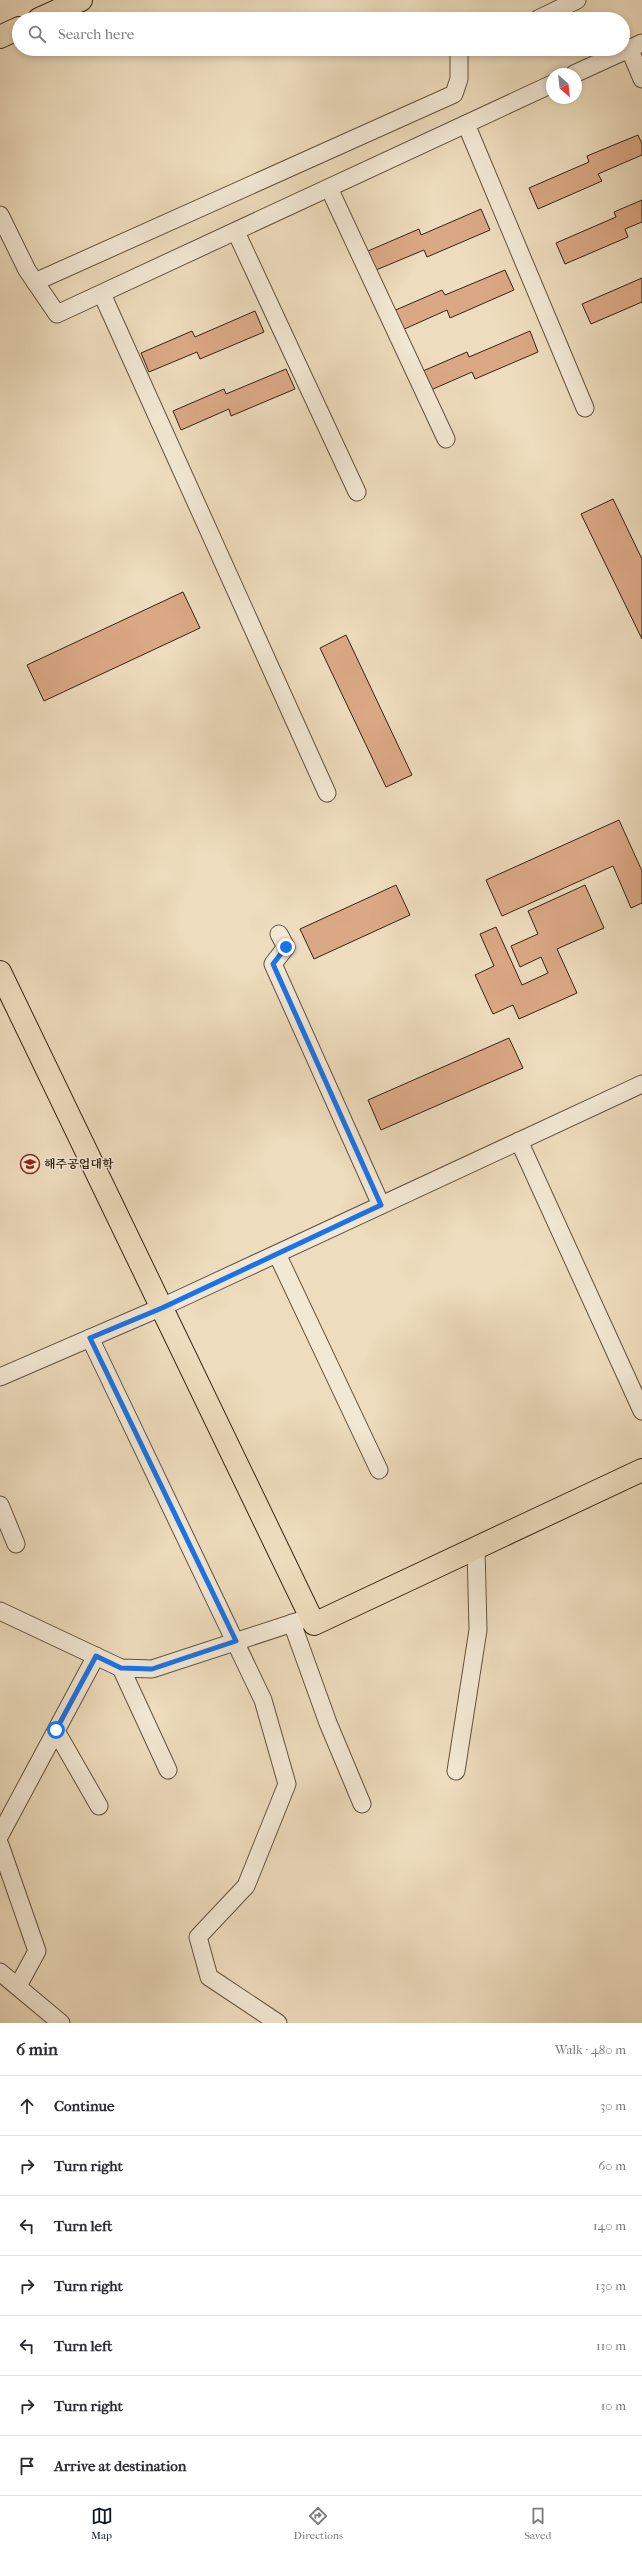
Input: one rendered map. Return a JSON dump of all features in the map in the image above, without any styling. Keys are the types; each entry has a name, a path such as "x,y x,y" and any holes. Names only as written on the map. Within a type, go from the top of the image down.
{"main road":[{"path":"54,12 81,0"},
{"path":"0,36 12,31"},
{"path":"0,972 162,1308 302,1620 314,1624 642,1470"}],"street":[{"path":"553,12 578,0"},
{"path":"635,45 642,79"},
{"path":"35,282 454,94 459,79 459,56"},
{"path":"582,70 612,56"},
{"path":"0,215 27,270 57,314 546,87"},
{"path":"466,124 586,408"},
{"path":"329,188 446,439"},
{"path":"236,232 357,492"},
{"path":"102,294 327,793"},
{"path":"279,934 286,947 273,964 381,1205"},
{"path":"0,1377 162,1308 642,1084"},
{"path":"519,1141 642,1411"},
{"path":"277,1254 379,1470"},
{"path":"90,1338 263,1700 286,1784 246,1886 198,1937 209,1977 278,2023"},
{"path":"0,1505 16,1544"},
{"path":"456,1771 478,1630 476,1548"},
{"path":"0,1612 121,1668 152,1669 302,1620 328,1723 362,1804"},
{"path":"0,1835 96,1656"},
{"path":"121,1668 168,1770"},
{"path":"56,1730 99,1806"},
{"path":"0,1846 37,1951 18,1986"},
{"path":"0,1972 61,2023"}],"building":[{"path":"638,135 642,144 642,155 598,174 602,181 538,209 529,188 589,162 587,156"},
{"path":"642,200 642,222 625,229 628,237 565,264 556,243 616,217 614,212"},
{"path":"481,209 490,230 427,257 424,250 376,270 368,251 419,229 421,235"},
{"path":"505,270 514,290 450,318 447,310 400,331 391,312 442,290 445,295"},
{"path":"642,278 642,302 591,324 582,304"},
{"path":"255,311 264,332 200,359 197,352 149,372 141,353 192,331 195,337"},
{"path":"530,331 538,352 475,379 472,372 424,393 416,374 467,352 469,357"},
{"path":"286,369 295,389 231,416 229,409 181,430 173,411 224,389 226,394"},
{"path":"613,499 642,559 642,639 581,514"},
{"path":"183,592 200,628 44,701 27,665"},
{"path":"346,635 412,775 386,787 320,648"},
{"path":"619,820 642,871 642,903 631,908 613,866 502,916 486,880"},
{"path":"396,885 410,915 314,959 300,929"},
{"path":"585,885 604,928 557,949 577,993 519,1019 513,1005 493,1014 475,975 494,966 480,934 496,927 522,985 548,973 541,957 520,967 511,946 538,934 528,911"},
{"path":"509,1038 523,1068 381,1130 368,1100"}],"place":[{"name":"해주공업대학","path":"30,1164"}],"route":[{"path":"56,1730 96,1656 121,1668 152,1669 236,1641 90,1338 162,1308 381,1205 273,964 286,947"}]}
